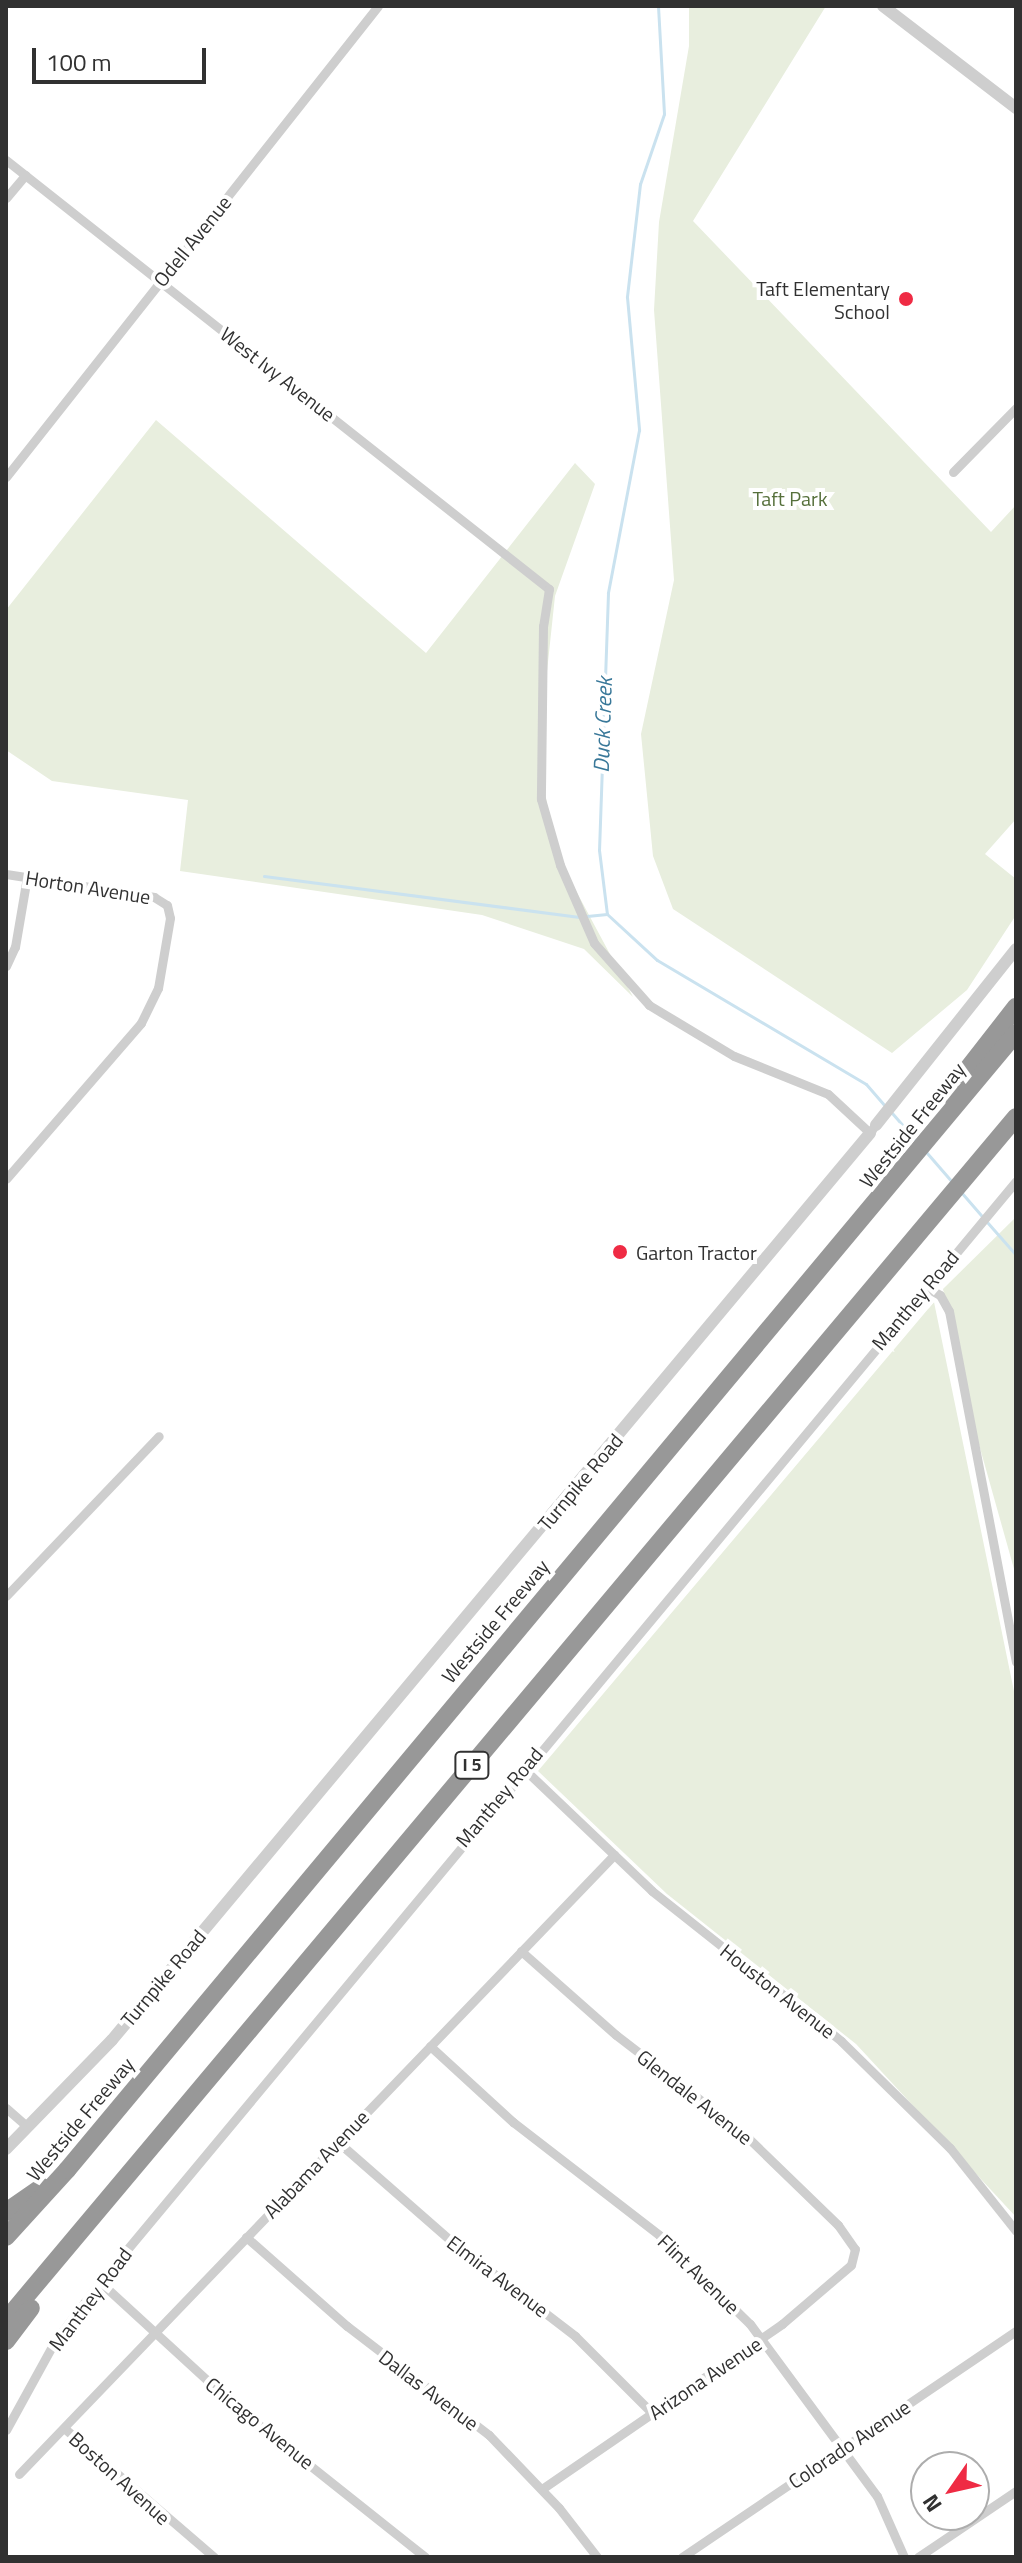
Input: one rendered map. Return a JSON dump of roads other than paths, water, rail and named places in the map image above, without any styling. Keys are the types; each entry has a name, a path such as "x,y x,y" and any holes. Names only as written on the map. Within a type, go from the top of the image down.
{"highway":[{"path":"949,1114 962,1076 1016,1007"},
{"name":"Westside Freeway","path":"6,2237 67,2170 685,1426 902,1174 1016,1033"},
{"name":"I 5","path":"6,2320 1016,1117"},
{"path":"6,2212 67,2170"},
{"path":"6,2341 101,2207"}],"street":[{"name":"Odell Avenue","path":"6,477 378,6"},
{"path":"883,6 1016,108"},
{"name":"West Ivy Avenue","path":"6,160 549,589 543,626 541,799 560,865 594,943 649,1005 734,1056 828,1094 873,1129"},
{"path":"6,198 25,175"},
{"path":"953,472 1016,408"},
{"name":"Horton Avenue","path":"6,874 154,897 167,905 161,977 141,1023 6,1179"},
{"path":"6,966 15,947 27,877"},
{"name":"Turnpike Road","path":"6,2149 112,2040 873,1129 1016,949"},
{"name":"Manthey Road","path":"6,2430 48,2353 100,2282 523,1768 1016,1181"},
{"path":"926,1287 940,1295 949,1311 1016,1662"},
{"path":"6,1596 159,1436"},
{"name":"Houston Avenue","path":"523,1768 679,1914 841,2041 950,2148 1016,2231"},
{"name":"Alabama Avenue","path":"19,2474 614,1855"},
{"name":"Glendale Avenue","path":"521,1951 580,2005 742,2132 838,2225 855,2254"},
{"name":"Flint Avenue","path":"430,2046 513,2122 659,2235 763,2339 877,2496 904,2557"},
{"path":"6,2108 28,2127"},
{"name":"Elmira Avenue","path":"338,2142 450,2240 575,2336 653,2414"},
{"name":"Dallas Avenue","path":"246,2237 347,2326 489,2435 542,2489 597,2557"},
{"name":"Arizona Avenue","path":"542,2489 763,2339 838,2278 855,2254"},
{"name":"Chicago Avenue","path":"100,2282 234,2405 425,2557"},
{"name":"Colorado Avenue","path":"682,2557 1016,2331"},
{"name":"Boston Avenue","path":"64,2428 214,2557"},
{"path":"918,2557 1015,2493"}],"waterway":[{"name":"Duck Creek","path":"658,6 664,114 640,184 627,297 639,430 608,593 599,850 607,914 657,960 866,1084 887,1108"},
{"path":"264,876 579,917"},
{"path":"587,916 607,914"},
{"name":"Duck Creek","path":"892,1113 916,1141"},
{"name":"Duck Creek","path":"927,1153 953,1183"},
{"name":"Duck Creek","path":"961,1192 982,1216"},
{"name":"Duck Creek","path":"987,1222 1016,1255"}],"place":[{"name":"Taft Elementary School","path":"906,299"},
{"name":"Garton Tractor","path":"620,1252"}],"park label":[{"name":"Taft Park","path":"790,498"}]}
